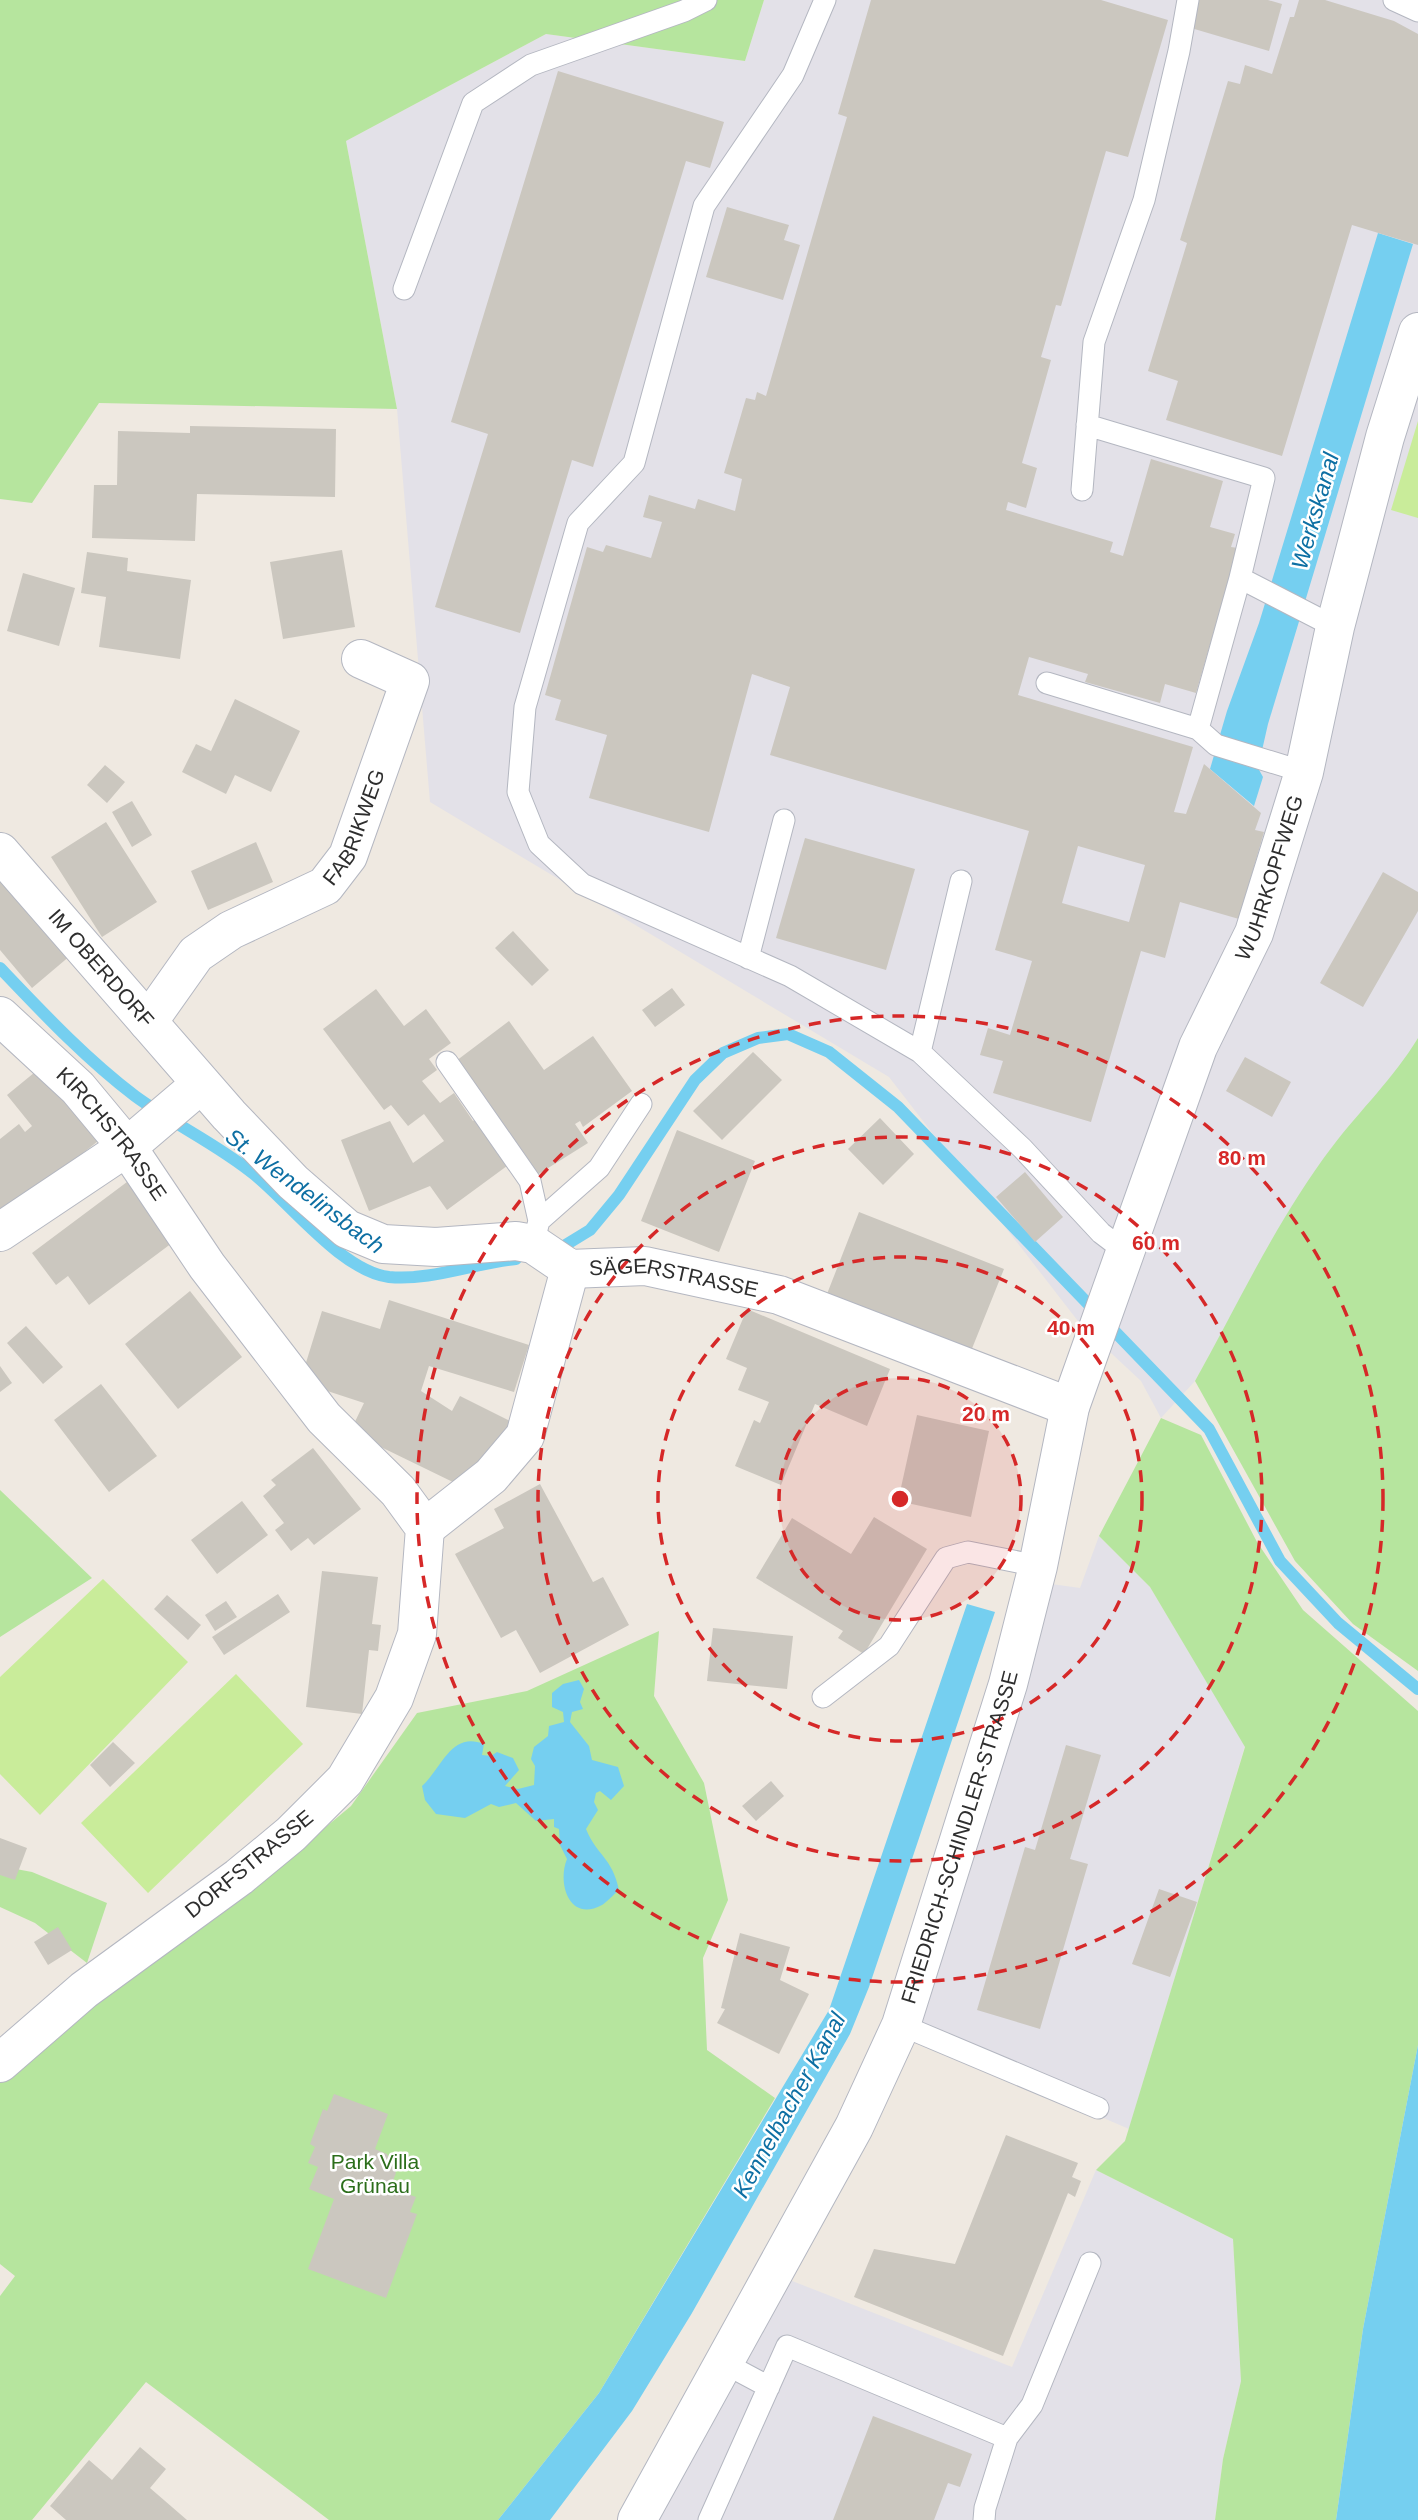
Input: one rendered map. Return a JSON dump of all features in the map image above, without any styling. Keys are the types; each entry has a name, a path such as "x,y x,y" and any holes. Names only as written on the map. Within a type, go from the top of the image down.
{"street":[{"name":"WUHRKOPFWEG","path":"1070,1407 1198,1047 1254,933 1304,772 1323,622 1418,332"},
{"name":"FABRIKWEG","path":"148,1023 196,954 232,930 325,887 348,856 410,681 360,659"},
{"name":"IM OBERDORF","path":"0,852 148,1023 195,1090"},
{"name":"KIRCHSTRASSE","path":"0,1016 134,1142 207,1266 324,1418 398,1491 425,1528"},
{"path":"0,1232 134,1142 195,1090"},
{"name":"SÄGERSTRASSE","path":"195,1090 347,1229 383,1244 436,1247 516,1241 779,1295 1070,1407"},
{"path":"425,1528 491,1476 524,1436 550,1249"},
{"name":"FRIEDRICH-SCHINDLER-STRASSE","path":"637,2520 854,2127 901,2025 1004,1697 1038,1566 1070,1407"},
{"name":"DORFSTRASSE","path":"0,2063 84,1990 239,1877 291,1835 345,1780 394,1698 417,1634 425,1528"}],"lane":[{"path":"404,289 473,103 531,65 684,11 706,0"},
{"path":"825,0 793,75 704,206 634,463 578,523 546,625 524,719 518,792 539,844 582,884 790,976 920,1052 1022,1148 1101,1233 1126,1252"},
{"path":"1082,490 1094,342 1144,201 1179,51 1188,0"},
{"path":"1394,0 1418,11"},
{"path":"1087,425 1264,478 1240,578 1198,729"},
{"path":"1240,578 1323,622"},
{"path":"1046,683 1198,729 1216,745 1304,772"},
{"path":"748,958 784,820"},
{"path":"920,1052 961,881"},
{"path":"447,1062 530,1181 550,1249"},
{"path":"550,1249 640,1104"},
{"path":"823,1697 889,1646 946,1558 968,1552 1038,1566"},
{"path":"901,2025 1098,2108"},
{"path":"984,2520 985,2508 1007,2438 1032,2405 1090,2263"},
{"path":"709,2520 787,2346 1007,2438"},
{"path":"724,2363 769,2387"}],"shaded area":[{"path":"764,0 1418,0 1418,1038 1397,1073 1332,1147 1281,1226 1195,1381 1161,1418 1141,1381 1081,1325 889,1077 430,802 397,409 346,141 546,34 745,61"},
{"path":"1099,1536 1150,1587 1245,1746 1129,2129 909,2034 992,1802 1051,1584 1080,1588"},
{"path":"1096,2170 1233,2239 1241,2381 1223,2459 1215,2520 646,2520 782,2277 1012,2367"}],"green space":[{"path":"0,0 764,0 745,61 546,34 346,141 397,409 99,403 32,503 0,499"},
{"path":"1418,421 1418,518 1391,510"},
{"path":"1418,1038 1418,1671 1353,1624 1295,1561 1195,1381 1260,1261 1312,1174"},
{"path":"1161,1418 1201,1435 1257,1542 1303,1610 1418,1711 1418,2045 1363,2329 1336,2520 1215,2520 1223,2459 1241,2381 1233,2239 1096,2170 1125,2141 1245,1747 1150,1587 1099,1536"},
{"path":"0,1490 92,1578 0,1637"},
{"path":"103,1579 188,1662 40,1815 0,1774 0,1677"},
{"name":"Park Villa Grünau","path":"659,1631 654,1696 704,1783 728,1900 703,1958 707,2050 775,2098 599,2393 498,2520 329,2520 146,2382 32,2520 0,2520 0,2296 15,2276 0,2264 0,2080 77,2015 297,1851 351,1806 417,1713 527,1691"},
{"path":"236,1674 303,1744 148,1893 81,1823"},
{"path":"0,1866 32,1872 107,1903 87,1963 35,1923 0,1907"}],"water":[{"name":"Werkskanal","path":"1378,233 1413,244 1268,724 1258,768 1263,777 1254,806 1210,769 1227,711 1259,623"},
{"name":"Kennelbacher Kanal","path":"967,1604 995,1612 869,1987 850,2034 692,2313 632,2411 550,2520 498,2520 599,2393 829,2010"},
{"path":"579,1680 584,1689 580,1702 583,1709 572,1712 570,1722 589,1746 592,1760 618,1767 624,1786 611,1800 600,1791 596,1793 594,1802 598,1810 586,1829 612,1870 619,1890 602,1905 591,1909 581,1909 568,1898 564,1879 567,1859 560,1845 559,1829 554,1827 554,1819 536,1821 516,1803 499,1807 491,1804 465,1818 436,1814 425,1800 422,1786 448,1753 463,1743 473,1741 484,1744 482,1755 491,1756 497,1752 513,1758 519,1770 505,1786 518,1789 534,1785 535,1766 531,1759 534,1747 548,1736 549,1726 564,1722 563,1712 552,1707 552,1693 563,1684"},
{"path":"1418,2045 1418,2520 1336,2520 1363,2329"}],"building":[{"path":"871,0 1101,0 1168,20 1128,157 1106,151 1061,306 1056,305 1041,357 1051,360 1022,463 1037,468 1026,508 1008,502 1006,510 1113,542 1110,552 1123,556 1151,459 1223,481 1210,527 1235,534 1231,547 1238,548 1196,693 1165,684 1160,703 1085,682 1088,674 1029,657 1018,695 1193,747 1174,812 1186,814 1204,764 1261,813 1255,830 1264,832 1239,919 1180,902 1165,958 1141,951 1091,1122 993,1093 1003,1061 980,1055 988,1028 1010,1035 1032,961 995,950 1029,831 770,755 790,687 752,674 709,832 589,798 607,735 555,720 561,700 545,695 587,547 603,552 606,545 651,558 662,522 643,517 649,495 695,509 698,499 735,511 742,479 724,473 746,398 755,400 757,392 766,396 847,117 838,114","holes":["1078,846 1145,865 1129,922 1062,903"]},
{"path":"1199,0 1268,0 1282,4 1269,51 1191,28"},
{"path":"1299,0 1325,0 1394,21 1418,34 1418,245 1352,225 1282,456 1166,420 1178,381 1148,371 1187,243 1180,240 1228,81 1240,84 1245,65 1272,74 1290,17 1294,17"},
{"path":"558,71 724,122 710,168 686,161 593,467 572,460 520,633 435,607 488,434 451,422"},
{"path":"727,207 789,225 784,240 800,245 783,300 706,277"},
{"path":"190,426 336,429 335,497 197,494 195,541 92,538 94,485 117,485 118,431 190,433"},
{"path":"342,550 355,627 283,639 270,562"},
{"path":"87,552 128,558 127,571 191,580 180,659 99,647 106,597 81,593"},
{"path":"23,573 75,588 59,646 7,631"},
{"path":"235,699 300,731 271,792 235,775 226,794 182,772 196,744 211,751"},
{"path":"105,765 125,782 107,803 87,785"},
{"path":"132,801 152,835 132,847 112,812"},
{"path":"106,822 157,902 102,937 51,857"},
{"path":"805,838 915,869 886,970 776,938"},
{"path":"256,842 273,882 208,910 191,871"},
{"path":"0,870 71,955 32,988 0,950"},
{"path":"1383,872 1418,892 1418,911 1363,1007 1320,983"},
{"path":"513,931 549,970 532,986 495,948"},
{"path":"672,988 685,1005 655,1027 642,1010"},
{"path":"376,989 404,1026 426,1009 451,1043 429,1059 437,1070 422,1081 440,1103 454,1093 473,1121 478,1117 511,1163 447,1210 430,1186 369,1211 341,1140 390,1121 413,1163 444,1141 424,1114 408,1126 391,1105 384,1110 323,1029"},
{"path":"509,1021 544,1070 593,1036 632,1091 583,1127 580,1121 575,1124 588,1143 537,1175 456,1061"},
{"path":"753,1052 782,1080 722,1140 693,1111"},
{"path":"1245,1057 1291,1082 1272,1117 1226,1091"},
{"path":"40,1068 98,1141 0,1220 0,1139 19,1124 25,1132 32,1126 7,1095"},
{"path":"880,1118 914,1154 883,1185 848,1149"},
{"path":"677,1130 755,1161 719,1252 641,1221"},
{"path":"1025,1172 1063,1217 1035,1242 996,1197"},
{"path":"131,1179 176,1240 89,1305 68,1276 56,1285 32,1253"},
{"path":"859,1212 1004,1269 971,1351 827,1294"},
{"path":"190,1291 242,1357 178,1409 125,1344"},
{"path":"389,1300 529,1345 514,1392 429,1366 421,1391 452,1411 460,1396 512,1422 504,1440 457,1484 350,1432 364,1403 300,1382 322,1311 380,1329"},
{"path":"747,1309 890,1369 867,1426 815,1404 781,1485 735,1466 754,1420 760,1423 769,1402 738,1390 747,1368 726,1359"},
{"path":"26,1326 63,1367 43,1384 7,1343"},
{"path":"0,1366 12,1383 0,1392"},
{"path":"101,1384 157,1456 109,1492 54,1420"},
{"path":"917,1415 989,1431 971,1517 898,1501"},
{"path":"313,1448 361,1509 314,1545 308,1538 291,1551 275,1530 284,1523 263,1496 276,1485 271,1480"},
{"path":"540,1484 593,1582 603,1577 629,1625 540,1673 516,1630 501,1638 455,1554 504,1528 494,1509"},
{"path":"242,1501 268,1535 217,1574 191,1540"},
{"path":"874,1517 927,1549 864,1654 838,1638 843,1631 756,1578 792,1518 851,1554"},
{"path":"322,1571 378,1577 372,1624 381,1625 378,1651 369,1650 362,1714 306,1707"},
{"path":"278,1594 290,1612 224,1655 212,1637"},
{"path":"167,1595 201,1625 188,1640 154,1609"},
{"path":"226,1601 237,1617 215,1631 205,1615"},
{"path":"713,1628 793,1636 787,1689 707,1681"},
{"path":"113,1742 135,1763 110,1787 90,1765"},
{"path":"1066,1745 1101,1755 1070,1859 1088,1864 1040,2029 977,2010 1025,1847 1035,1850"},
{"path":"771,1781 784,1796 756,1821 742,1806"},
{"path":"0,1838 27,1848 15,1880 0,1875"},
{"path":"1159,1889 1197,1902 1170,1977 1132,1964"},
{"path":"58,1927 72,1950 48,1965 34,1942"},
{"path":"740,1933 790,1947 780,1980 809,1994 779,2054 717,2023 725,2009 721,2008"},
{"path":"334,2094 388,2114 375,2149 387,2154 396,2173 390,2188 416,2197 410,2212 417,2214 386,2298 308,2269 334,2199 309,2189 318,2167 308,2163 315,2147 310,2144 323,2109 327,2111"},
{"path":"1006,2135 1078,2163 1072,2177 1081,2181 1075,2197 1068,2193 1003,2356 854,2297 874,2249 955,2264"},
{"path":"873,2416 972,2454 960,2487 948,2483 934,2520 833,2520"},
{"path":"140,2447 166,2469 150,2488 187,2520 66,2520 50,2506 89,2460 112,2480"}],"waterway":[{"name":"St. Wendelinsbach","path":"0,968 99,1067 135,1096 241,1164 318,1235 353,1263 371,1272 405,1278 516,1259"},
{"path":"554,1252 590,1230 619,1195 695,1080 723,1053 758,1038 788,1034 829,1052 898,1107 1209,1429 1280,1561 1338,1623 1418,1689"}]}
